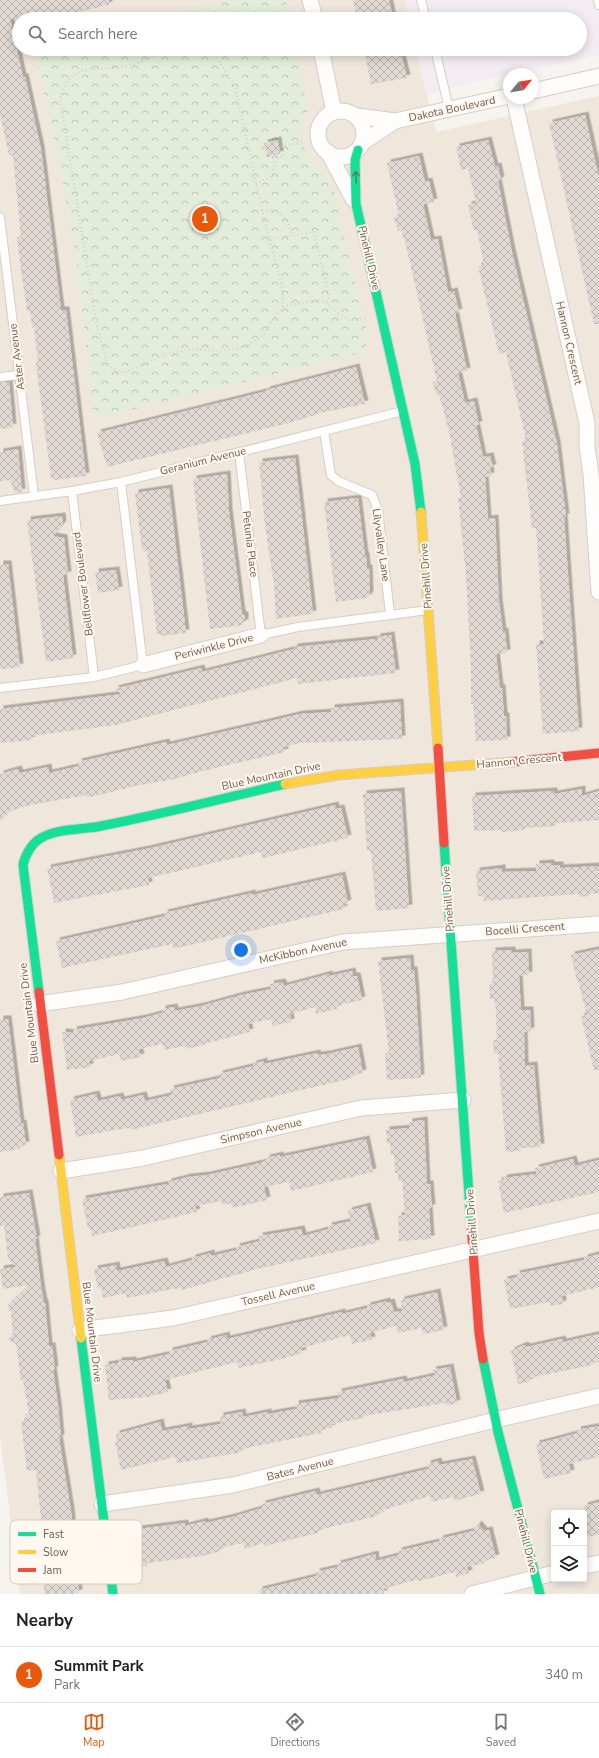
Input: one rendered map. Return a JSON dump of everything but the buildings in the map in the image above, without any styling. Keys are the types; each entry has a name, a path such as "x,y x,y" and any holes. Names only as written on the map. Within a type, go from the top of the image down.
{"street":[{"path":"310,0 313,12"},
{"path":"322,56 334,112"},
{"path":"539,90 599,76"},
{"name":"Dakota Boulevard","path":"357,116 395,121 503,97"},
{"name":"Hannon Crescent","path":"515,104 587,423 587,448 591,479 599,592"},
{"path":"346,111 357,116 364,129 360,147 347,156 340,156 328,152 323,147 318,134 323,120 334,112 346,111"},
{"name":"Dakota Boulevard","path":"360,147 395,121"},
{"name":"Pinehill Drive","path":"360,147 355,160 356,204 404,411 418,482 479,1333 495,1420 540,1594"},
{"name":"Pinehill Drive","path":"328,152 356,204"},
{"name":"Periwinkle Drive","path":"143,665 261,635"},
{"name":"Hannon Crescent","path":"439,768 599,753"},
{"name":"Blue Mountain Drive","path":"104,1520 23,866 29,850 42,838 52,834 102,826 302,780 339,775 439,768"},
{"name":"Bocelli Crescent","path":"451,935 599,924"},
{"name":"McKibbon Avenue","path":"39,1004 116,993 343,942 451,935"},
{"name":"Simpson Avenue","path":"60,1171 143,1158 361,1108 463,1100"},
{"path":"474,1250 599,1221"},
{"name":"Tossell Avenue","path":"80,1330 173,1318 474,1250"},
{"name":"Bates Avenue","path":"102,1504 233,1485 495,1420 599,1396"},
{"path":"587,1565 599,1563"},
{"path":"472,1594 551,1574"},
{"name":"Blue Mountain Drive","path":"112,1584 113,1594"}],"lane":[{"path":"421,0 424,12"},
{"path":"598,0 599,5"},
{"path":"437,56 449,109"},
{"name":"Aster Avenue","path":"0,217 2,244 34,496"},
{"path":"0,377 19,375"},
{"name":"Geranium Avenue","path":"0,501 72,491 121,482 404,411"},
{"name":"Lilyvalley Lane","path":"324,431 328,466 334,478 338,481 368,492 374,499 378,510 390,614"},
{"name":"Petunia Place","path":"238,452 261,635"},
{"path":"121,482 143,665"},
{"name":"Bellflower Boulevard","path":"72,491 94,677"},
{"name":"Periwinkle Drive","path":"261,635 298,627 428,610"},
{"name":"Periwinkle Drive","path":"0,688 94,677 143,665"}],"path":[{"path":"151,56 129,66 85,70 73,74 64,85 60,98 96,322 108,364 114,370 124,373 146,362 173,353 192,349 220,351 245,347 262,336 283,306 282,286 262,211 235,86 215,56"},
{"path":"256,184 271,177 277,158 284,156 282,146 304,142"},
{"path":"262,211 274,210 282,214 288,223 292,235"},
{"path":"270,239 314,232 329,296 327,303"},
{"path":"283,306 320,300 327,303 336,312 349,320 365,318"}],"shaded area":[{"path":"0,0 405,0 408,12 12,12 12,56 418,56 436,132 599,96 599,1594 20,1594 19,1584 142,1584 142,1520 11,1520 0,1436"},
{"path":"405,0 599,0 599,55 537,68 503,68 503,75 426,94 418,56 587,56 587,12 408,12"}],"green space":[{"path":"235,0 286,0 289,12 179,12"},
{"path":"35,56 297,56 308,109 301,126 305,152 332,182 368,337 365,352 94,419 76,256 57,149"}],"traffic: fast":[{"path":"358,150 355,160 356,204 415,464 421,512"},
{"path":"39,992 23,865 29,850 38,840 55,832 94,827 124,821 285,784"},
{"path":"444,843 471,1223"},
{"path":"81,1338 104,1520"},
{"path":"483,1359 498,1432 540,1594"},
{"path":"112,1584 113,1594"}],"traffic: slow":[{"path":"421,512 438,748"},
{"path":"285,784 339,775 512,762"},
{"path":"59,1155 81,1338"}],"traffic: jam":[{"path":"438,748 444,843"},
{"path":"512,762 599,753"},
{"path":"39,992 59,1155"},
{"path":"471,1223 479,1333 483,1359"}],"place":[{"name":"Summit Park","path":"205,219"}]}
